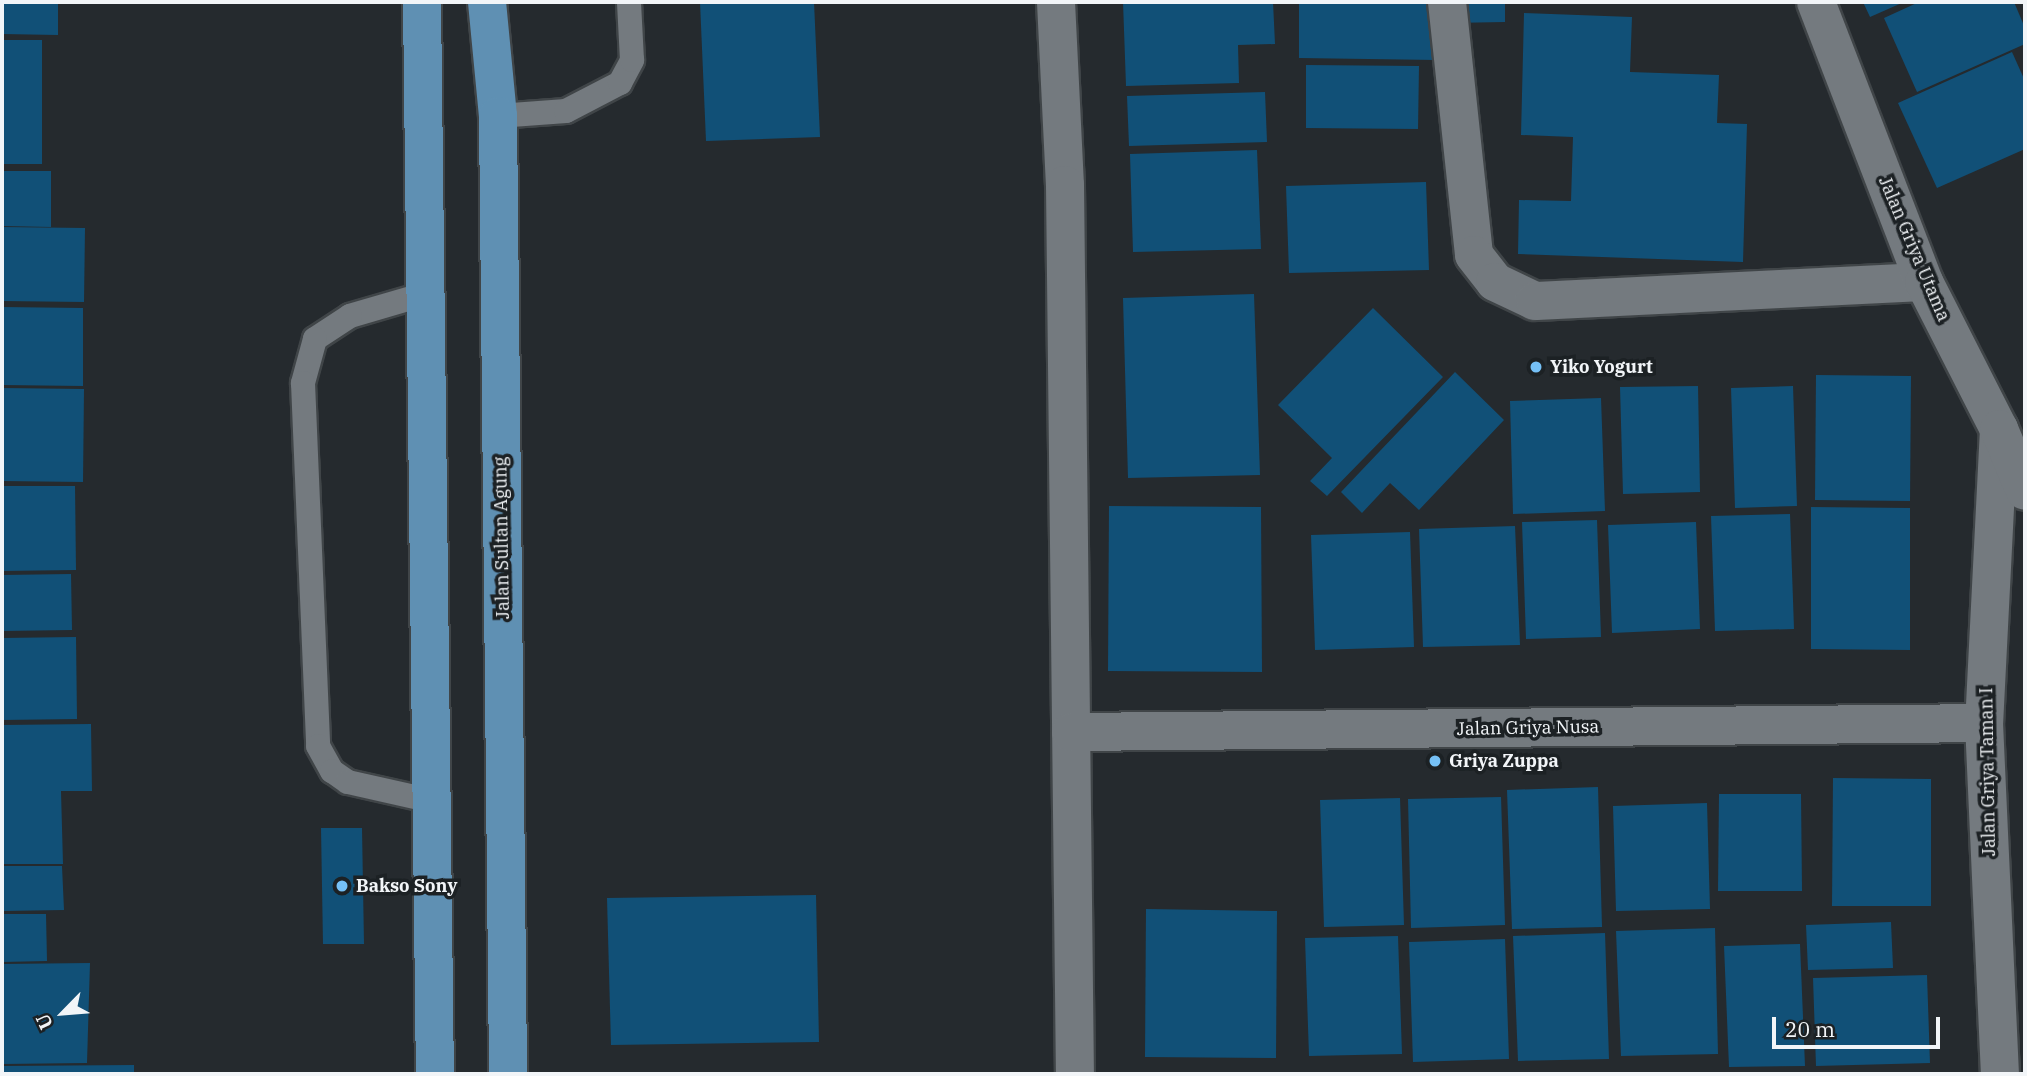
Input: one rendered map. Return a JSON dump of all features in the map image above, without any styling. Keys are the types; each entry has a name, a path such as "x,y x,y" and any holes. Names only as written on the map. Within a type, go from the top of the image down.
{"main road":[{"path":"422,2 435,1074"},
{"name":"Jalan Sultan Agung","path":"487,2 498,116 508,1074"}],"street":[{"path":"1056,2 1065,186 1075,1074"},
{"path":"1447,2 1474,255 1495,282 1535,301 1924,282"},
{"name":"Jalan Griya Utama","path":"1816,2 1924,282 1999,429 2025,491"},
{"name":"Jalan Griya Taman I","path":"1999,429 1984,723 2000,1074"},
{"name":"Jalan Griya Nusa","path":"1071,732 1984,723"}],"lane":[{"path":"498,116 566,111 620,83 632,60 629,2"},
{"path":"425,294 350,316 315,339 303,383 318,746 332,771 348,782 432,801"}],"building":[{"path":"2,2 58,2 58,35 2,34"},
{"path":"700,2 814,2 820,137 706,141"},
{"path":"1123,2 1273,2 1275,44 1238,45 1239,83 1126,86"},
{"path":"1299,2 1435,2 1436,60 1299,58"},
{"path":"1450,2 1505,2 1505,22 1450,23"},
{"path":"1863,2 1904,2 1870,17"},
{"path":"1919,2 2014,2 2025,28 2025,44 1917,92 1884,18"},
{"path":"1524,13 1632,17 1630,72 1719,75 1717,123 1747,124 1743,262 1518,254 1519,200 1571,201 1573,137 1521,135"},
{"path":"2,40 42,40 42,164 2,164"},
{"path":"2012,52 2025,81 2025,149 1937,188 1898,103"},
{"path":"1306,65 1419,66 1418,129 1306,128"},
{"path":"1265,92 1267,142 1129,146 1127,96"},
{"path":"1257,150 1261,249 1133,252 1130,154"},
{"path":"2,171 51,171 51,227 2,226"},
{"path":"1426,182 1429,270 1289,273 1286,186"},
{"path":"2,227 85,228 84,302 2,301"},
{"path":"1254,294 1260,475 1128,478 1123,298"},
{"path":"2,307 83,308 83,386 2,385"},
{"path":"1373,308 1443,377 1327,496 1310,481 1332,458 1278,405"},
{"path":"1455,372 1504,420 1419,510 1390,483 1362,513 1341,492"},
{"path":"1816,375 1911,376 1910,501 1815,500"},
{"path":"1698,386 1700,492 1623,494 1620,387"},
{"path":"1793,386 1797,506 1735,508 1731,388"},
{"path":"2,388 84,389 83,482 2,481"},
{"path":"1601,398 1605,511 1513,514 1510,401"},
{"path":"2,486 75,486 76,570 2,571"},
{"path":"1109,506 1261,507 1262,672 1108,671"},
{"path":"1811,507 1910,508 1910,650 1811,649"},
{"path":"1790,514 1794,629 1715,631 1711,516"},
{"path":"1597,520 1601,637 1526,639 1522,522"},
{"path":"1696,522 1700,629 1612,633 1608,525"},
{"path":"1515,526 1520,645 1423,647 1419,529"},
{"path":"1410,532 1414,647 1315,650 1311,535"},
{"path":"71,574 72,630 2,631 2,575"},
{"path":"76,637 77,719 2,720 2,638"},
{"path":"91,724 92,791 61,791 63,864 2,864 2,725"},
{"path":"1833,778 1931,779 1931,906 1832,906"},
{"path":"1598,787 1602,927 1512,929 1507,790"},
{"path":"1719,794 1801,794 1802,891 1718,891"},
{"path":"1501,797 1505,925 1411,928 1408,799"},
{"path":"1400,798 1404,925 1324,927 1320,800"},
{"path":"1707,803 1710,909 1616,911 1613,806"},
{"name":"Bakso Sony","path":"321,828 362,828 364,944 323,944"},
{"path":"2,866 62,866 64,910 2,911"},
{"path":"816,895 819,1042 611,1045 607,898"},
{"path":"1146,909 1277,911 1276,1058 1145,1057"},
{"path":"2,914 46,914 47,961 2,962"},
{"path":"1891,922 1893,968 1808,970 1806,925"},
{"path":"1715,928 1718,1054 1621,1056 1616,931"},
{"path":"1605,933 1609,1059 1518,1061 1513,936"},
{"path":"1398,936 1402,1054 1309,1056 1305,938"},
{"path":"1505,939 1509,1059 1413,1062 1409,942"},
{"path":"1800,944 1805,1066 1729,1067 1724,946"},
{"path":"90,963 87,1063 2,1064 2,964"},
{"path":"1927,975 1930,1063 1816,1066 1813,978"},
{"path":"134,1065 134,1074 2,1074 2,1066"}],"place":[{"name":"Yiko Yogurt","path":"1536,367"},
{"name":"Griya Zuppa","path":"1435,761"},
{"name":"Bakso Sony","path":"342,886"}]}
